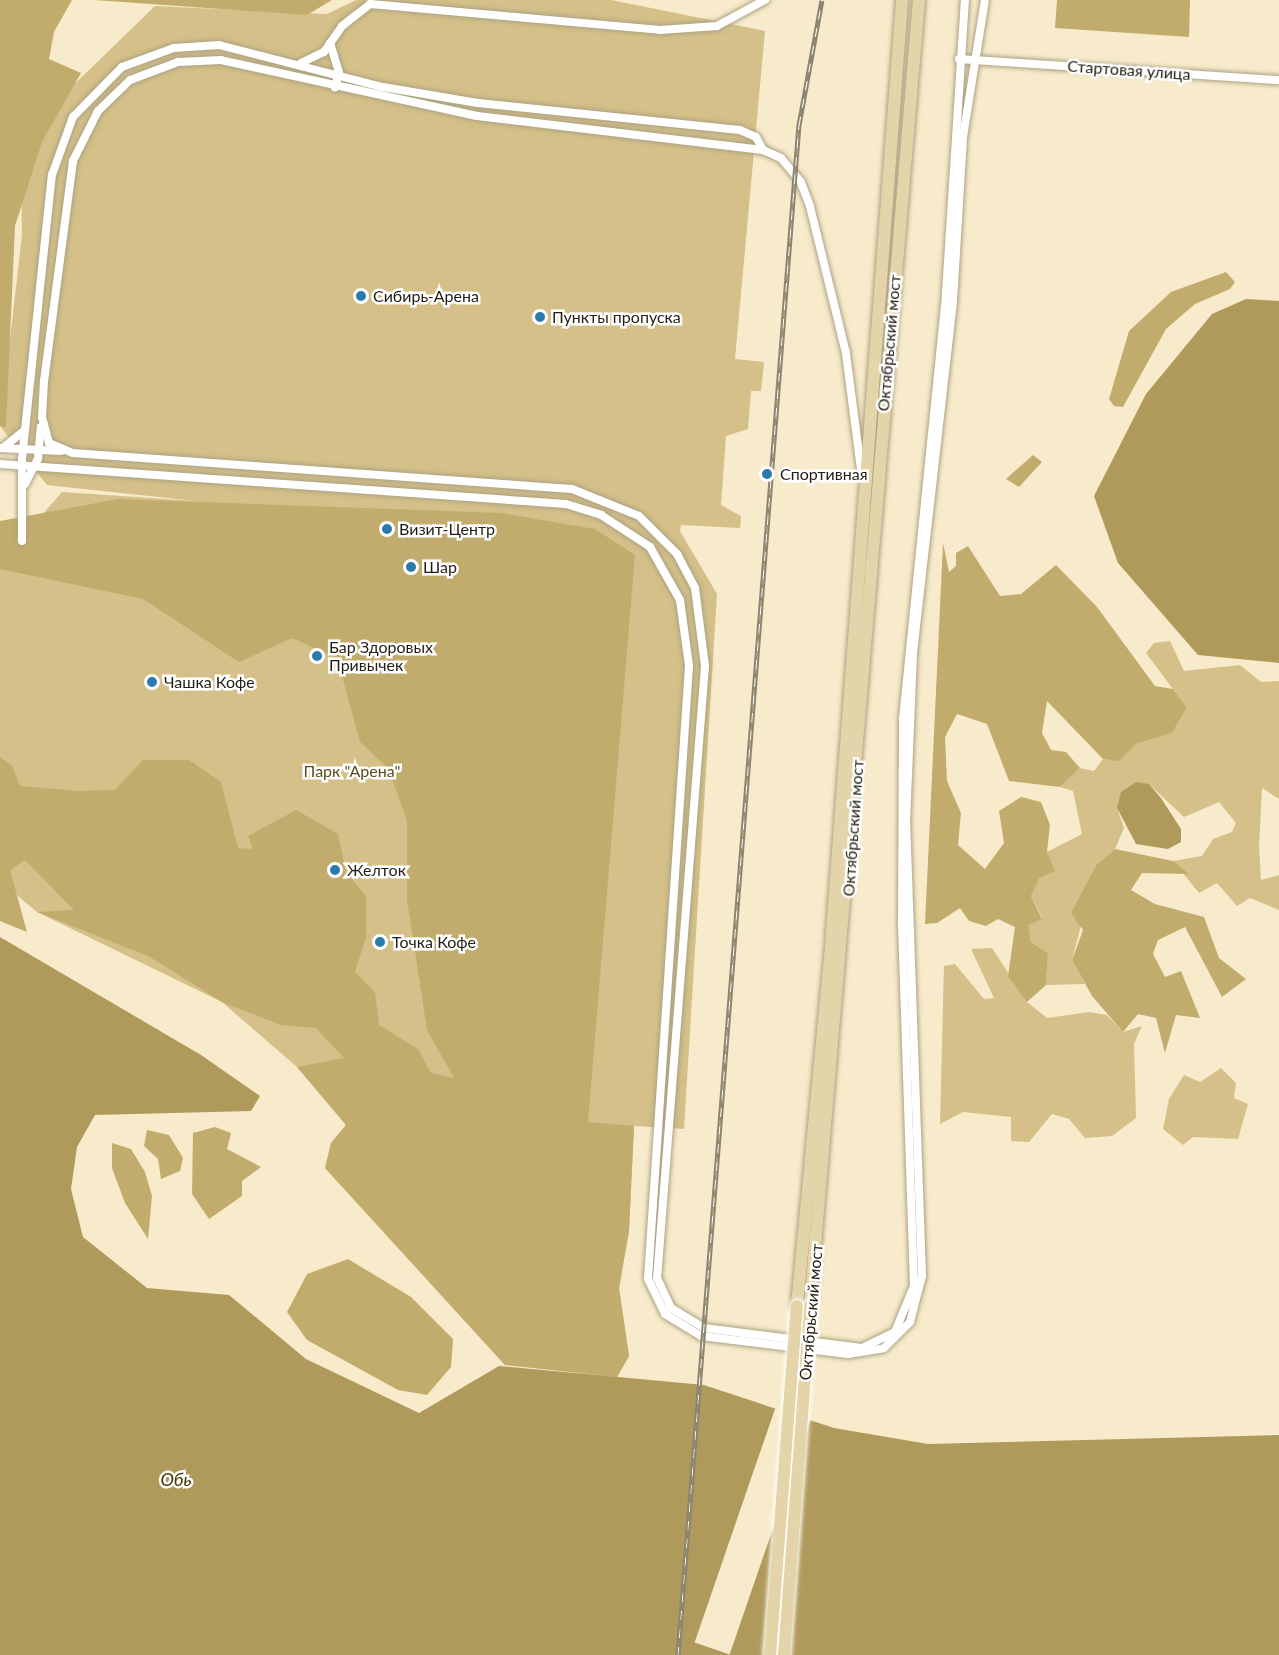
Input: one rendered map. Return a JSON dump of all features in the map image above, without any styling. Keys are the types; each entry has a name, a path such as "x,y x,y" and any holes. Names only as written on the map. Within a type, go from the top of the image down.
{"main road":[{"name":"Октябрьский мост","path":"770,1655 797,1306 831,945 902,0"},
{"name":"Октябрьский мост","path":"783,1655 810,1306 920,0"}],"street":[{"path":"299,64 314,60 330,41 370,4 660,30 717,26 765,0"},
{"path":"0,448 572,489 609,500 662,536 687,572 703,628 705,666 657,1278 671,1308 704,1328 848,1347 881,1342 902,1322 914,1286 902,920 903,719 945,308 959,59 965,0"},
{"path":"0,464 36,462 56,466 566,504 601,515 650,547 680,600 689,666 647,1258 654,1299 674,1323 718,1340 848,1354 884,1348 910,1322 922,1276 906,832 913,653 953,301 963,137 979,60 985,0"},
{"path":"330,41 339,73 335,87"},
{"path":"25,485 36,462 26,427 47,213 60,142 98,86 122,68 174,48 253,50 299,64 478,103 740,130 756,137 763,150"},
{"path":"251,64 253,50"},
{"name":"Стартовая улица","path":"959,59 1279,80"},
{"path":"22,541 25,485 22,462 40,435 62,216 72,160 85,132 130,80 178,62 251,64 335,87 477,116 587,126 763,150 781,158 801,182 810,206 846,353 864,493"},
{"path":"587,126 588,114"},
{"path":"47,213 62,216"},
{"path":"33,348 47,350"},
{"path":"42,417 50,443 62,451"},
{"path":"0,448 10,446 26,427"},
{"path":"0,464 14,470 25,485"},
{"path":"25,485 39,471 56,466"},
{"path":"275,482 276,468"},
{"path":"434,493 435,478"}],"green space":[{"path":"356,0 611,0 765,31 735,359 764,362 761,391 751,391 748,429 726,436 721,505 741,516 740,528 681,525 680,531 717,594 684,1129 634,1126 629,1231 619,1288 629,1356 617,1377 505,1365 325,1168 331,1143 346,1125 297,1067 222,1002 37,912 0,881 0,563 62,492 196,501 47,485 0,426 22,235 20,137 155,6 327,14"},
{"path":"1170,641 1184,671 1240,665 1261,682 1279,681 1279,799 1262,788 1259,846 1261,880 1279,875 1279,910 1250,898 1237,906 1217,883 1199,893 1173,861 1202,856 1213,839 1232,832 1236,823 1219,802 1184,817 1149,784 1117,808 1124,828 1115,849 1097,864 1072,960 1085,984 1046,985 1048,953 1031,942 1027,924 1042,918 1031,896 1047,852 1082,834 1073,791 1060,787 1080,768 1094,771 1103,759 1119,760 1136,744 1172,733 1187,708 1146,653 1154,643"},
{"path":"992,948 1027,1002 1047,1018 1089,1012 1107,1015 1123,1032 1142,1026 1134,1044 1136,1118 1112,1136 1085,1138 1069,1119 1052,1114 1029,1142 1011,1141 1011,1117 963,1112 940,1124 944,966 955,964 984,999 994,998 971,949"},
{"path":"1221,1068 1236,1083 1234,1098 1248,1104 1238,1139 1193,1137 1183,1145 1163,1129 1169,1099 1184,1075 1200,1082"}],"shaded area":[{"path":"0,0 72,0 54,32 49,59 81,73 42,142 15,226 6,427 0,426"},
{"path":"94,0 332,0 307,15"},
{"path":"1057,0 1190,0 1189,37 1055,28"},
{"path":"1226,272 1235,282 1230,289 1195,304 1166,329 1123,407 1114,406 1109,399 1129,331 1171,292"},
{"path":"1033,455 1042,462 1019,487 1006,479"},
{"name":"Парк \"Арена\"","path":"118,499 501,513 595,529 635,555 588,1122 634,1126 629,1231 619,1288 629,1356 617,1377 505,1365 325,1168 331,1143 346,1125 297,1067 344,1058 316,1028 281,1025 222,1002 150,957 37,912 74,910 25,860 10,870 27,932 0,921 0,757 12,766 20,786 78,791 115,790 143,760 189,760 221,782 238,848 253,849 248,836 296,810 338,834 346,872 366,896 366,937 355,972 375,992 379,1025 418,1049 431,1073 454,1078 427,1030 407,899 407,820 388,768 360,742 337,658 292,638 239,662 143,599 0,569 0,521"},
{"path":"943,543 949,572 956,566 956,553 968,546 1000,596 1021,594 1056,565 1097,607 1155,686 1173,689 1187,708 1172,733 1136,744 1119,761 1103,759 1047,701 1042,733 1051,750 1066,752 1080,768 1060,787 1009,781 987,724 957,714 945,737 947,781 961,813 958,845 985,869 1004,843 999,811 1021,797 1041,802 1050,825 1047,852 1055,871 1039,878 1031,896 1042,919 1028,925 1031,942 1048,953 1046,985 1027,1002 1008,976 1015,927 998,919 986,926 969,921 960,908 937,923 925,924"},
{"path":"1115,849 1173,861 1189,874 1142,873 1131,890 1155,904 1204,917 1219,958 1246,979 1222,997 1185,927 1158,940 1153,954 1165,977 1181,971 1200,1018 1176,1015 1165,1053 1156,1018 1138,1014 1123,1032 1092,996 1072,960 1083,930 1071,913 1097,864"},
{"path":"215,1127 231,1133 227,1149 261,1167 242,1181 242,1196 209,1219 192,1194 193,1133"},
{"path":"147,1130 169,1135 183,1158 180,1171 161,1179 158,1159 144,1146"},
{"path":"112,1143 131,1149 145,1172 152,1196 148,1239 125,1203 112,1168"},
{"path":"348,1259 411,1297 453,1339 451,1367 427,1395 398,1390 307,1340 287,1312 307,1274"}],"water":[{"path":"1246,299 1279,301 1279,663 1198,655 1118,563 1094,496 1146,394 1212,314"},
{"path":"1136,782 1149,784 1161,798 1181,829 1181,842 1168,849 1136,844 1117,808 1121,792"},
{"name":"Обь","path":"0,937 201,1055 260,1096 251,1111 95,1115 77,1147 71,1189 83,1237 147,1288 229,1295 306,1359 419,1413 499,1366 704,1385 834,1428 928,1444 1279,1435 1279,1655 0,1655"}],"pier":[{"path":"776,1406 811,1418 730,1654 695,1642"}],"railway":[{"path":"678,1655 799,125 822,0"}],"place":[{"name":"Сибирь-Арена","path":"361,296"},
{"name":"Пункты пропуска","path":"540,317"},
{"name":"Спортивная","path":"767,474"},
{"name":"Визит-Центр","path":"387,529"},
{"name":"Шар","path":"411,567"},
{"name":"Бар Здоровых Привычек","path":"317,656"},
{"name":"Чашка Кофе","path":"152,682"},
{"name":"Желток","path":"335,870"},
{"name":"Точка Кофе","path":"380,942"}]}
